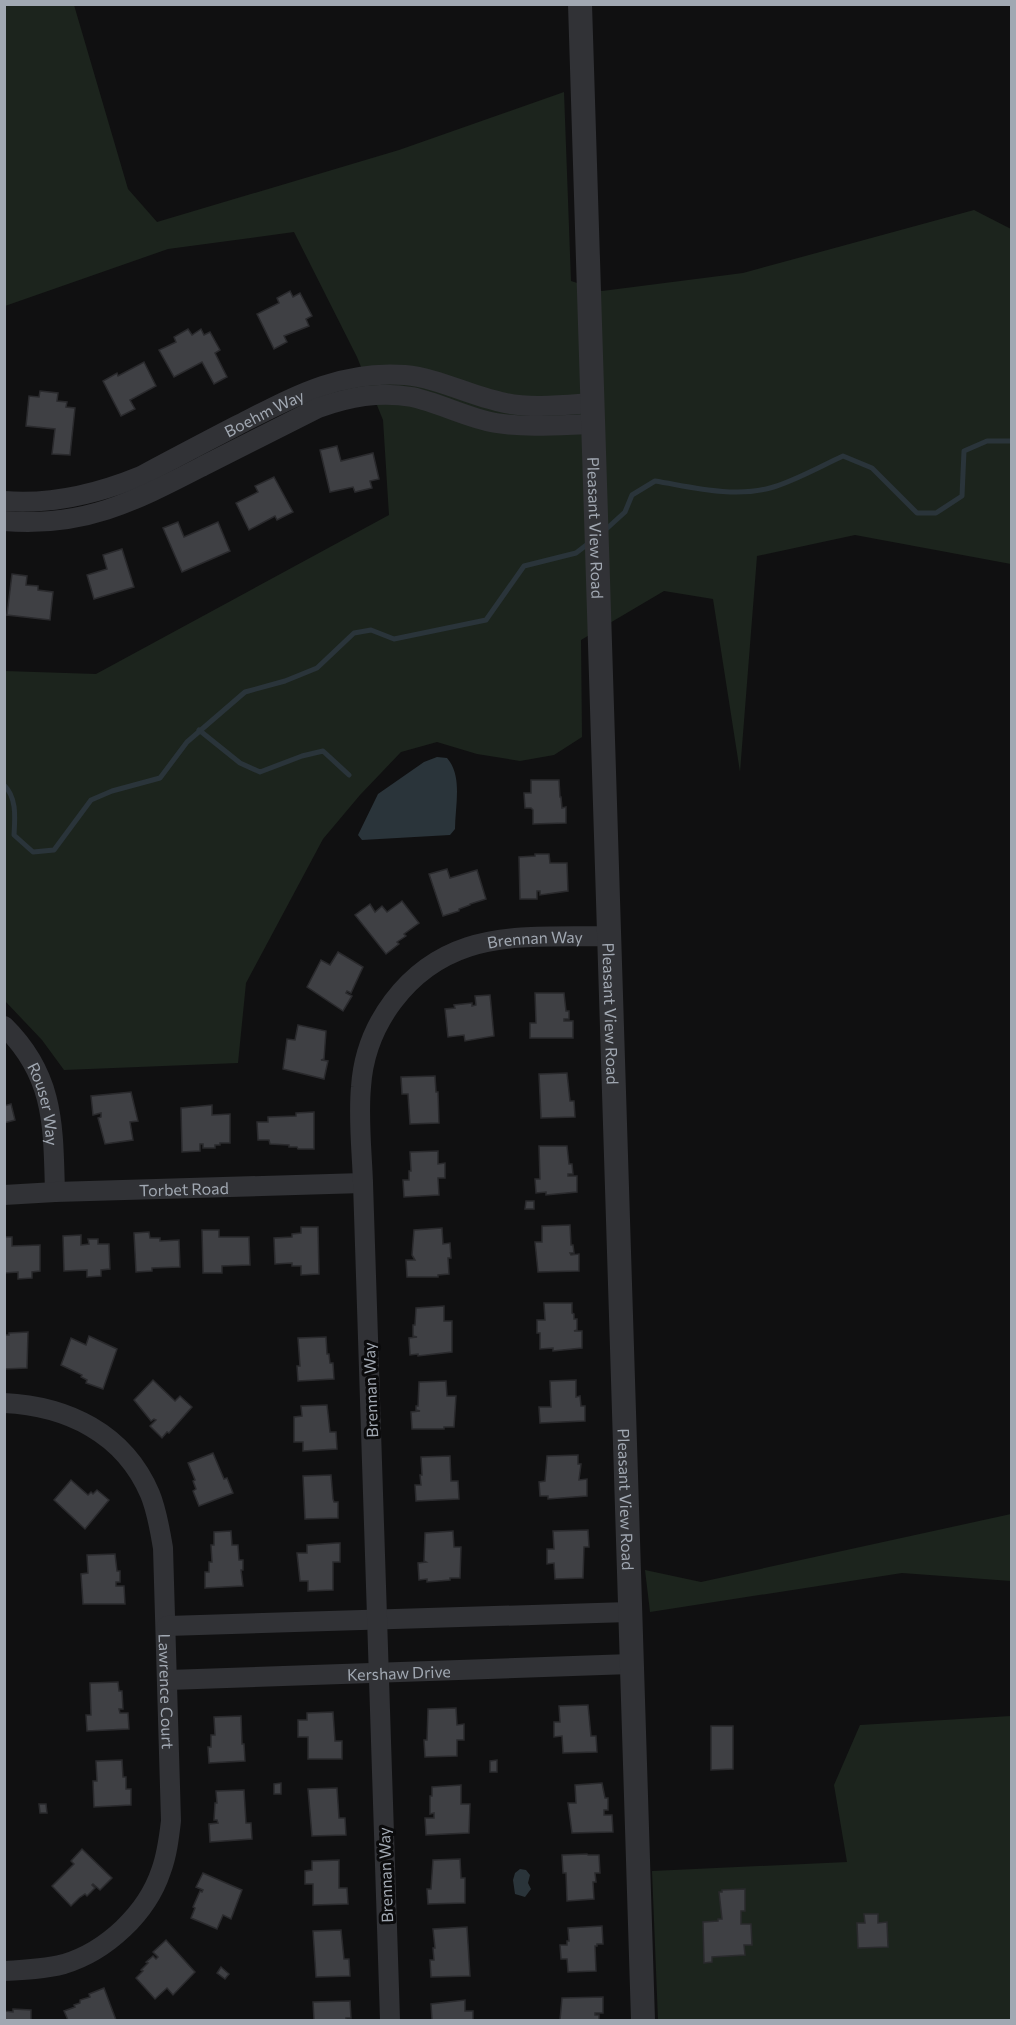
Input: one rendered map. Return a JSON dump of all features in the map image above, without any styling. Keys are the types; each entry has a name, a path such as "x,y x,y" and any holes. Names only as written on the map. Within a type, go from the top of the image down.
{"street":[{"name":"Pleasant View Road","path":"580,4 643,2020"},
{"name":"Boehm Way","path":"4,501 57,500 94,493 123,483 299,394 328,382 354,377 380,375 413,377 503,403 592,414"},
{"path":"409,397 413,377"},
{"name":"Boehm Way","path":"4,521 35,523 67,520 116,508 318,408 341,400 379,394 409,397 493,422 515,425 592,414"},
{"path":"123,483 136,500"},
{"name":"Brennan Way","path":"390,2020 360,1088 365,1058 377,1026 391,1002 407,984 445,956 468,946 495,941 608,936"},
{"name":"Rouser Way","path":"4,1026 29,1056 41,1076 49,1100 53,1127 56,1192"},
{"name":"Torbet Road","path":"4,1195 363,1183"},
{"name":"Lawrence Court","path":"4,1403 30,1404 62,1412 90,1425 113,1443 133,1464 150,1493 158,1519 163,1548 171,1821 168,1846 161,1872 150,1894 134,1917 115,1936 92,1951 65,1963 36,1970 4,1971"},
{"path":"167,1626 629,1612"},
{"name":"Kershaw Drive","path":"168,1680 631,1664"}],"shaded area":[{"path":"5,5 74,5 128,189 157,222 399,150 564,92 571,281 602,291 743,273 974,210 1011,229 1011,564 855,535 757,556 740,772 713,599 664,591 581,640 582,737 554,755 520,761 477,754 437,742 401,752 360,795 323,839 246,983 238,1063 64,1070 42,1040 5,1001 5,671 96,674 389,515 383,420 370,388 299,407 298,405 367,382 357,357 294,232 168,249 5,306"},
{"path":"437,757 447,758 452,765 457,782 455,829 450,835 362,840 358,835 378,794 424,762"},
{"path":"1011,1514 1011,1581 902,1573 650,1612 645,1570 701,1582"},
{"path":"1011,1716 1011,2020 658,2020 652,1871 847,1862 834,1785 860,1725"},
{"path":"520,1869 526,1870 530,1875 528,1883 531,1889 525,1897 515,1894 513,1880 515,1873"}],"building":[{"path":"290,291 293,297 300,293 312,316 306,319 309,326 284,336 287,342 274,349 257,314 279,303 277,298"},
{"path":"188,329 192,335 201,329 204,335 210,332 220,350 215,353 227,377 214,384 202,362 174,377 159,350 176,342 174,337"},
{"path":"144,362 156,386 130,400 135,409 121,416 103,381"},
{"path":"40,391 58,393 57,401 67,402 66,407 75,408 70,455 52,454 55,429 26,426 29,396 39,397"},
{"path":"337,446 341,461 373,453 379,479 370,481 372,488 355,492 353,487 330,492 320,450"},
{"path":"274,477 293,512 277,520 275,516 249,530 236,503 258,492 255,486"},
{"path":"178,522 184,537 218,522 230,551 182,572 163,528"},
{"path":"122,549 134,587 94,599 87,575 107,569 103,555"},
{"path":"12,574 27,576 26,585 38,586 38,590 53,592 50,620 7,615"},
{"path":"531,780 559,780 562,808 566,807 566,823 533,824 533,810 525,808 524,793 531,793"},
{"path":"535,854 549,854 550,863 567,863 568,891 540,895 540,891 537,891 537,899 520,899 519,857 535,856"},
{"path":"447,869 450,878 477,870 486,899 443,916 429,874"},
{"path":"402,901 419,923 404,934 406,936 397,942 399,944 386,954 355,915 370,904 375,912 382,906 387,912"},
{"path":"338,952 363,967 351,993 347,991 346,993 352,996 343,1011 307,987 321,960 330,965"},
{"path":"535,993 564,993 569,1019 564,1019 564,1021 573,1021 573,1038 530,1038 530,1023 536,1023"},
{"path":"490,995 494,1036 465,1041 464,1035 448,1037 445,1009 455,1008 454,1005 472,1003 472,1006 476,1005 475,996"},
{"path":"298,1025 326,1031 324,1059 321,1060 328,1061 324,1079 283,1069 287,1039 295,1040"},
{"path":"567,1073 570,1101 574,1101 575,1117 541,1118 539,1074"},
{"path":"435,1076 439,1123 410,1124 408,1094 402,1094 401,1077"},
{"path":"131,1092 138,1121 130,1122 133,1140 105,1144 98,1118 101,1117 101,1113 93,1115 91,1096"},
{"path":"11,1104 15,1120 4,1123 4,1106"},
{"path":"212,1105 212,1115 230,1114 230,1143 220,1143 220,1145 215,1145 215,1148 203,1148 203,1144 200,1144 200,1151 182,1152 181,1108"},
{"path":"314,1112 314,1149 298,1149 289,1147 289,1145 270,1144 269,1140 258,1140 257,1122 268,1122 268,1117 296,1116 296,1113"},
{"path":"539,1146 567,1146 569,1164 572,1164 573,1174 568,1174 568,1176 577,1176 577,1192 546,1195 546,1192 536,1193 535,1179 540,1179"},
{"path":"438,1151 438,1164 445,1163 445,1178 438,1178 439,1195 404,1197 403,1180 409,1180 409,1171 411,1171 410,1152"},
{"path":"526,1201 534,1201 534,1209 525,1209"},
{"path":"570,1225 571,1245 573,1245 574,1253 570,1253 571,1255 579,1254 579,1271 538,1272 535,1242 542,1242 542,1226"},
{"path":"301,1227 318,1227 319,1274 301,1275 301,1266 292,1266 292,1263 275,1264 274,1238 292,1237 292,1234 301,1233"},
{"path":"442,1228 443,1244 450,1243 449,1274 438,1275 438,1277 407,1277 406,1260 415,1260 412,1255 414,1230"},
{"path":"202,1230 219,1230 219,1237 249,1237 250,1265 222,1266 222,1273 203,1273"},
{"path":"149,1232 150,1238 160,1238 160,1241 179,1240 180,1267 152,1268 152,1271 136,1272 134,1233"},
{"path":"81,1235 81,1245 89,1244 88,1239 98,1239 98,1244 109,1244 110,1269 101,1270 101,1276 87,1277 87,1270 64,1271 63,1236"},
{"path":"4,1237 12,1237 12,1246 40,1245 40,1271 32,1272 32,1278 18,1279 18,1272 4,1273"},
{"path":"544,1303 572,1303 572,1313 574,1319 577,1319 577,1330 574,1331 582,1331 582,1348 553,1351 553,1348 540,1349 537,1320 545,1320"},
{"path":"444,1306 444,1321 452,1321 452,1352 410,1355 409,1338 417,1337 413,1336 416,1308"},
{"path":"28,1332 27,1368 4,1369 4,1335"},
{"path":"89,1336 117,1349 103,1389 86,1383 87,1380 81,1377 82,1375 61,1365 71,1338 86,1345"},
{"path":"326,1337 327,1354 329,1354 330,1363 333,1363 334,1379 298,1381 297,1366 300,1366 298,1338"},
{"path":"153,1380 175,1401 180,1396 192,1407 162,1438 150,1426 156,1420 151,1421 134,1400"},
{"path":"576,1380 576,1397 580,1396 581,1406 585,1406 585,1421 540,1423 539,1407 551,1407 550,1381"},
{"path":"446,1381 447,1396 456,1396 454,1427 412,1429 411,1412 420,1411 416,1410 419,1382"},
{"path":"327,1405 330,1432 336,1432 337,1449 303,1451 303,1442 294,1442 294,1417 302,1416 301,1406"},
{"path":"213,1453 233,1493 199,1506 193,1491 196,1489 193,1481 195,1480 188,1463"},
{"path":"578,1455 578,1464 581,1464 579,1480 587,1479 587,1496 548,1499 548,1496 540,1496 539,1482 545,1481 547,1456"},
{"path":"450,1456 451,1481 458,1481 459,1499 416,1501 415,1485 421,1485 421,1457"},
{"path":"331,1475 333,1499 334,1502 338,1502 338,1518 305,1519 303,1476"},
{"path":"71,1480 88,1495 97,1490 109,1500 85,1529 54,1500"},
{"path":"588,1530 589,1547 584,1547 583,1578 555,1579 554,1563 547,1564 547,1549 554,1549 553,1531"},
{"path":"231,1531 232,1545 238,1545 239,1560 243,1560 243,1570 241,1570 243,1586 205,1588 205,1572 209,1572 209,1562 212,1562 211,1545 214,1545 214,1532"},
{"path":"453,1531 454,1547 461,1547 460,1578 427,1582 427,1579 419,1580 418,1563 426,1562 424,1561 425,1533"},
{"path":"340,1543 340,1562 333,1562 333,1590 308,1591 308,1581 300,1581 297,1553 307,1553 307,1545"},
{"path":"115,1554 117,1571 120,1571 120,1582 116,1582 116,1586 124,1586 125,1604 83,1604 81,1574 88,1573 87,1555"},
{"path":"118,1682 119,1691 122,1691 123,1709 119,1709 120,1713 128,1713 129,1729 87,1731 86,1715 91,1715 90,1683"},
{"path":"588,1705 591,1736 596,1736 597,1752 563,1753 562,1736 554,1737 554,1722 560,1722 559,1706"},
{"path":"456,1708 457,1725 464,1724 464,1740 457,1740 457,1756 425,1757 424,1740 427,1740 428,1709"},
{"path":"333,1712 335,1741 342,1741 342,1759 308,1759 308,1737 298,1737 298,1720 307,1720 307,1713"},
{"path":"241,1716 245,1761 209,1763 208,1747 211,1747 211,1735 215,1735 214,1717"},
{"path":"711,1726 733,1726 733,1769 711,1770"},
{"path":"122,1760 126,1789 131,1789 131,1805 94,1807 93,1781 97,1781 96,1761"},
{"path":"497,1760 497,1772 490,1772 490,1761"},
{"path":"281,1783 281,1794 274,1794 274,1784"},
{"path":"602,1783 605,1798 608,1798 608,1810 604,1810 604,1815 612,1815 613,1832 572,1833 568,1803 576,1803 575,1785"},
{"path":"461,1785 461,1804 470,1804 469,1833 426,1835 425,1818 434,1818 434,1813 430,1814 432,1787"},
{"path":"337,1788 339,1818 345,1818 346,1835 312,1836 308,1789"},
{"path":"244,1790 246,1823 251,1823 252,1839 210,1842 209,1824 218,1823 214,1820 215,1803 217,1803 216,1791"},
{"path":"39,1804 46,1804 47,1813 40,1813"},
{"path":"82,1849 112,1878 100,1890 93,1884 95,1888 87,1896 85,1894 71,1906 52,1886 74,1864 71,1861"},
{"path":"562,1855 599,1855 600,1873 595,1873 594,1899 567,1901 566,1873 563,1873"},
{"path":"460,1859 461,1878 465,1878 465,1903 428,1904 427,1889 431,1889 433,1860"},
{"path":"339,1860 339,1888 347,1888 348,1904 313,1905 313,1884 305,1884 305,1871 312,1870 312,1861"},
{"path":"203,1873 242,1890 231,1919 223,1915 217,1929 191,1918 195,1908 193,1907 200,1891 203,1890 196,1887"},
{"path":"745,1889 745,1911 741,1911 741,1924 751,1924 752,1945 744,1945 745,1955 712,1957 712,1962 704,1963 703,1922 722,1919 719,1892"},
{"path":"864,1914 878,1914 878,1923 887,1922 888,1947 858,1948 857,1923 865,1923"},
{"path":"602,1926 603,1944 595,1946 596,1971 568,1972 567,1959 561,1959 560,1945 567,1945 569,1941 568,1928"},
{"path":"467,1927 470,1976 431,1977 430,1960 434,1960 433,1948 435,1948 433,1929"},
{"path":"341,1930 344,1959 349,1959 350,1976 316,1977 313,1931"},
{"path":"166,1940 195,1972 173,1995 167,1988 155,1999 136,1978 148,1963 146,1962 153,1956 156,1959 158,1957 153,1952"},
{"path":"221,1967 229,1974 225,1979 217,1973"},
{"path":"104,1988 116,2020 68,2020 64,2011 75,2007 74,2005 80,2003 80,2000 90,1997 89,1994"},
{"path":"603,1997 603,2013 595,2013 599,2015 599,2020 560,2020 562,1998"},
{"path":"465,2000 465,2011 473,2011 473,2020 432,2020 431,2004"},
{"path":"350,2001 351,2018 314,2020 313,2002"},
{"path":"13,2009 31,2010 31,2020 4,2020 4,2011 13,2012"}],"waterway":[{"path":"603,532 625,512 632,495 655,481 713,491 756,491 788,482 843,456 872,468 917,513 936,513 962,496 964,451 987,441 1012,441"},
{"path":"4,785 13,802 14,835 33,852 54,850 91,800 112,791 160,778 187,742 245,692 285,681 317,668 354,633 371,630 394,639 486,620 524,566 576,553 589,543"},
{"path":"199,730 240,763 260,772 302,756 323,751 349,775"}]}
